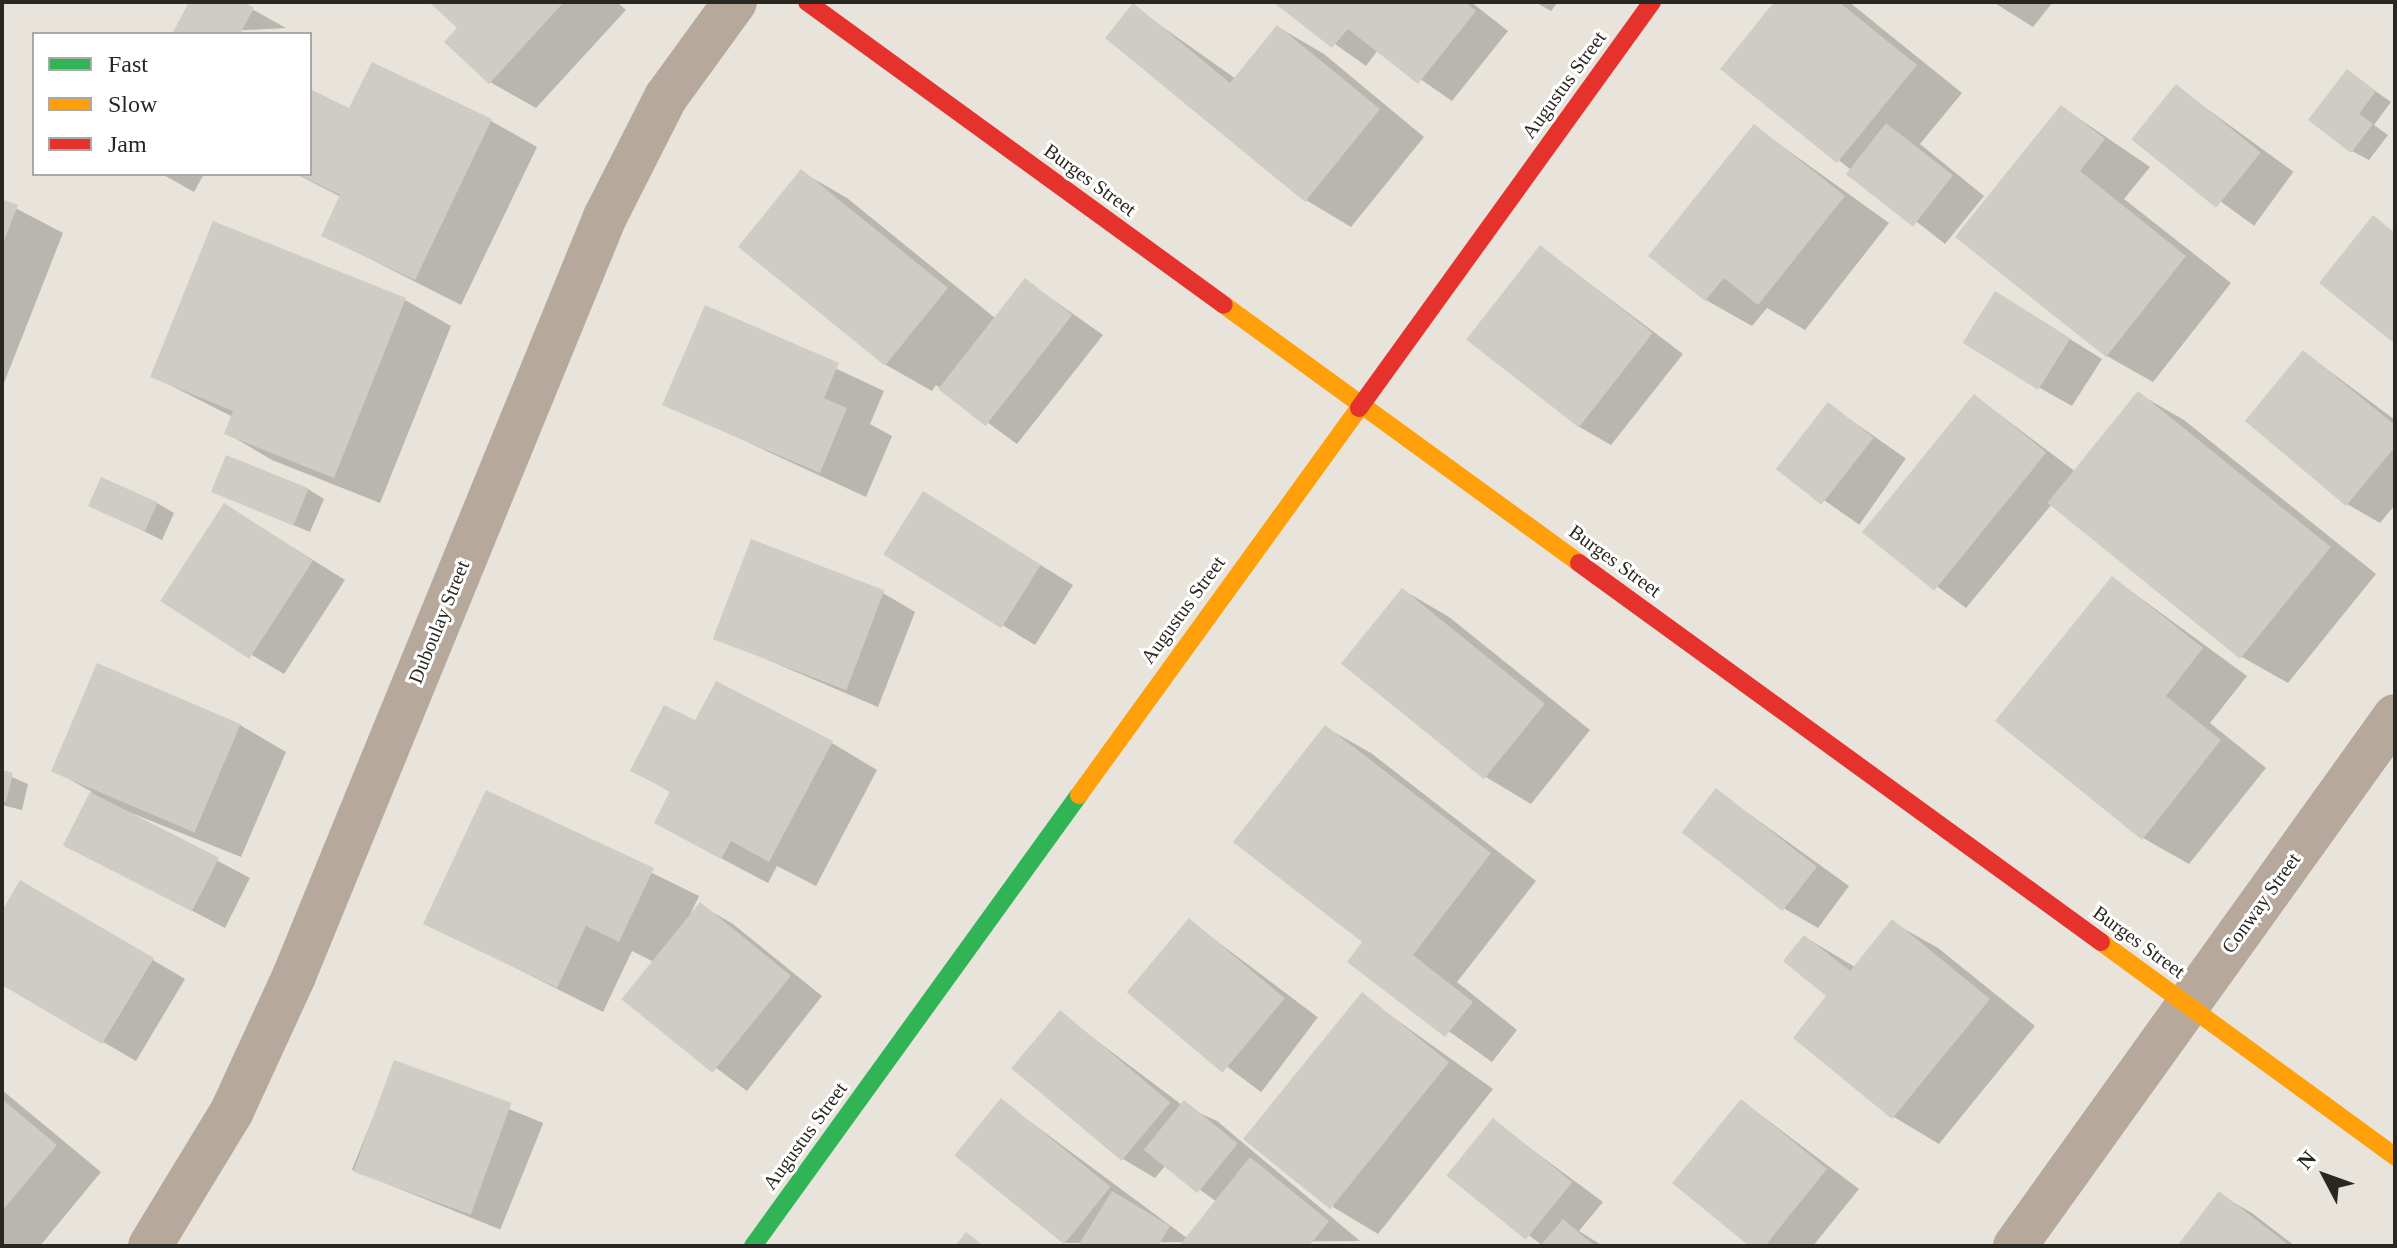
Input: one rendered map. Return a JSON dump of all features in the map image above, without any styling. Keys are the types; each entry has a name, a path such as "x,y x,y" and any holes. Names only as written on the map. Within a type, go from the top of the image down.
{"street":[{"name":"Duboulay Street","path":"150,1246 232,1111 294,976 605,217 666,97 735,2"},
{"name":"Burges Street","path":"807,2 2395,1156"},
{"name":"Augustus Street","path":"753,1246 1652,2"},
{"name":"Conway Street","path":"2015,1246 2395,716"}],"building":[{"path":"189,2 244,2 254,8 241,32 173,32"},
{"path":"429,2 564,2 489,84 444,42 457,28"},
{"path":"1273,2 1465,2 1476,11 1418,84 1348,29 1332,48"},
{"path":"1774,2 1839,2 1917,65 1837,163 1720,69"},
{"path":"1133,3 1230,83 1277,25 1380,109 1305,202 1105,38"},
{"path":"372,62 492,119 415,280 321,236 340,195 301,176 312,176 312,90 349,108"},
{"path":"2347,69 2376,91 2359,114 2373,124 2351,153 2308,120"},
{"path":"2176,84 2261,153 2216,208 2131,139"},
{"path":"2061,105 2105,139 2080,171 2186,256 2106,357 1955,237"},
{"path":"1886,123 1953,175 1913,227 1846,174"},
{"path":"1754,124 1845,196 1758,305 1724,278 1705,301 1648,256"},
{"path":"801,169 948,288 885,366 738,247"},
{"path":"2,199 18,205 2,246"},
{"path":"2373,215 2395,233 2395,344 2319,283"},
{"path":"213,221 406,298 334,478 224,434 233,411 150,377"},
{"path":"1540,245 1653,333 1579,428 1466,340"},
{"path":"1025,278 1072,315 985,426 938,389"},
{"path":"1995,291 2070,338 2038,390 1963,343"},
{"path":"705,305 839,363 824,398 847,408 820,473 662,405"},
{"path":"2303,350 2395,425 2395,447 2346,506 2245,421"},
{"path":"2138,391 2331,547 2240,659 2047,503"},
{"path":"1974,394 2046,453 1934,591 1862,532"},
{"path":"1828,402 1874,438 1821,505 1776,469"},
{"path":"226,455 309,488 294,525 211,492"},
{"path":"101,477 158,502 145,531 88,506"},
{"path":"923,491 1041,565 1001,628 883,555"},
{"path":"224,503 313,561 249,659 160,601"},
{"path":"751,539 885,590 846,690 713,639"},
{"path":"2112,576 2203,648 2166,696 2221,740 2142,840 1995,721"},
{"path":"1402,588 1545,704 1484,779 1341,663"},
{"path":"97,663 241,724 194,833 51,772"},
{"path":"716,681 833,741 769,862 731,841 721,859 654,823 670,791 630,771 664,705 695,720"},
{"path":"1325,725 1491,853 1413,955 1473,1002 1445,1037 1347,962 1362,942 1233,842"},
{"path":"2,770 13,773 6,802 2,801"},
{"path":"1716,788 1817,867 1782,911 1682,832"},
{"path":"486,790 654,868 619,942 586,926 557,988 423,924"},
{"path":"90,792 219,858 192,911 63,845"},
{"path":"20,880 154,958 102,1044 2,985 2,911"},
{"path":"700,902 791,976 712,1073 621,999"},
{"path":"1189,918 1285,998 1222,1073 1127,992"},
{"path":"1892,919 1990,999 1892,1119 1793,1038 1826,996 1783,961 1804,935 1850,971"},
{"path":"1362,992 1449,1062 1330,1209 1243,1139"},
{"path":"1060,1010 1170,1103 1121,1161 1011,1068"},
{"path":"394,1060 511,1103 471,1215 353,1172"},
{"path":"1001,1098 1111,1187 1064,1244 954,1156"},
{"path":"2,1099 57,1145 2,1211"},
{"path":"1741,1099 1827,1169 1765,1246 1749,1246 1672,1183"},
{"path":"1184,1100 1238,1143 1197,1193 1144,1150"},
{"path":"1493,1118 1572,1182 1526,1240 1446,1176"},
{"path":"1250,1157 1329,1221 1309,1246 1179,1246"},
{"path":"1112,1191 1170,1226 1158,1246 1078,1246"},
{"path":"2219,1191 2290,1246 2177,1246"},
{"path":"1563,1219 1595,1246 1540,1246"},
{"path":"966,1232 984,1246 955,1246"}],"traffic: fast":[{"path":"753,1246 1079,795"}],"traffic: slow":[{"path":"1224,305 1579,563"},
{"path":"1079,795 1359,408"},
{"path":"2101,942 2395,1156"}],"traffic: jam":[{"path":"807,2 1224,305"},
{"path":"1359,408 1652,2"},
{"path":"1579,563 2101,942"}]}
